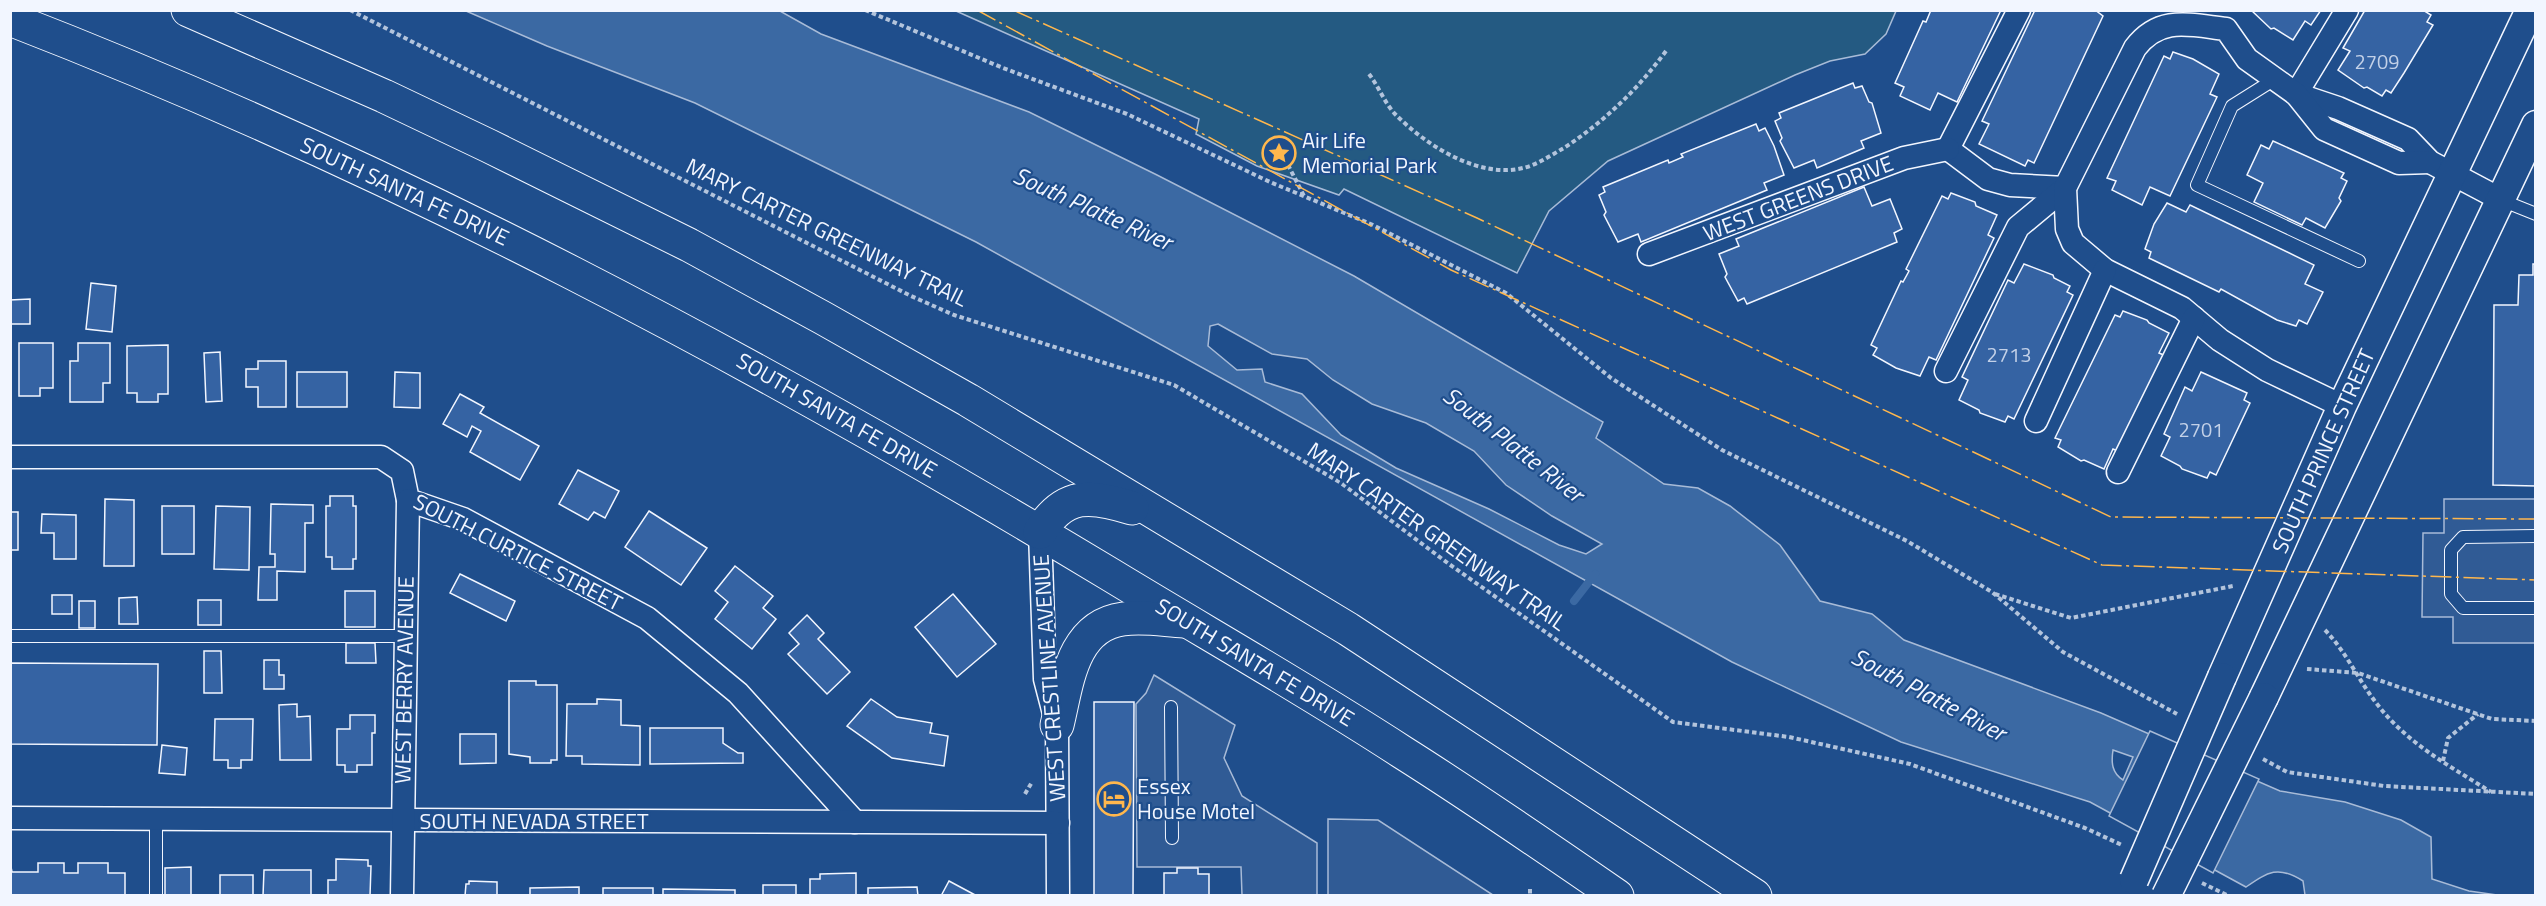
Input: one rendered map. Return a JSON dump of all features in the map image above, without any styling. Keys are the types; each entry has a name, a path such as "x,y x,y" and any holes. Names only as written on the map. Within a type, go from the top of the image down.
{"highway":[{"path":"188,10 384,96 688,245 968,400 1348,629 1755,896"},
{"name":"SOUTH SANTA FE DRIVE","path":"10,19 195,94 474,222 739,358 1040,532 1400,750 1617,896"},
{"path":"1040,532 1056,511 1076,500 1102,500 1162,517"},
{"path":"1057,725 1072,660 1081,645 1094,632 1107,623 1122,619 1187,621"}],"street":[{"path":"2019,10 1948,149 1988,179 2010,185 2065,188"},
{"path":"2296,94 2347,10"},
{"name":"SOUTH PRINCE STREET","path":"2130,888 2342,406 2440,169 2530,10"},
{"path":"1946,370 2018,227 2065,188 2142,39 2163,25 2226,20 2247,58 2296,94 2338,108 2408,139 2440,169 2500,200"},
{"path":"2166,896 2264,697 2535,125"},
{"name":"WEST GREENS DRIVE","path":"1649,254 1904,158 1948,149"},
{"path":"2065,188 2067,229 2073,243 2084,255 2105,270 2182,308 2220,340 2267,370 2342,406"},
{"path":"2036,421 2105,270"},
{"path":"2118,472 2194,318"},
{"name":"SOUTH CURTICE STREET","path":"10,457 381,457 402,471 408,500 463,519 647,618 738,693 855,822"},
{"name":"WEST BERRY AVENUE","path":"402,896 408,500"},
{"name":"WEST CRESTLINE AVENUE","path":"1040,532 1046,679 1057,725 1058,896"},
{"name":"SOUTH NEVADA STREET","path":"10,818 1058,823"}],"lane":[{"path":"2275,79 2232,106 2197,185 2359,261"},
{"path":"2500,200 2535,214"},
{"path":"2535,536 2463,537 2451,550 2451,594 2463,608 2535,608"},
{"path":"10,636 405,636"},
{"path":"1171,707 1172,838"},
{"path":"156,818 156,896"}],"path":[{"name":"MARY CARTER GREENWAY TRAIL","path":"350,10 911,296 954,315 1174,385 1341,483 1449,564 1673,722 1790,737 1910,764 2085,828 2126,847"},
{"path":"865,10 1003,68 1127,114 1373,225 1506,293 1611,378 1722,450 1907,541 1992,592 2063,652 2178,715"},
{"path":"1368,74 1396,115 1444,154 1476,165 1509,170 1539,162 1589,132 1633,92 1666,51"},
{"path":"1279,153 1286,160 1305,196"},
{"path":"1992,592 2071,618 2228,586"},
{"path":"2320,626 2341,647 2381,709 2424,749 2492,792"},
{"path":"2300,669 2358,673 2492,719 2535,721"},
{"path":"2443,761 2448,738 2478,714"},
{"path":"2258,756 2287,772 2384,786 2535,794"},
{"path":"2198,881 2229,896"},
{"path":"1530,890 1530,896"}],"shaded area":[{"path":"1896,10 1886,34 1865,54 1830,61 1795,75 1608,161 1549,211 1517,273 1344,189 1339,195 1257,166 1196,134 1199,119 956,11"},
{"path":"2444,499 2535,499 2535,643 2453,643 2453,617 2422,617 2423,533 2444,533"},
{"path":"1154,675 1235,725 1224,758 1242,796 1317,843 1317,895 1242,895 1241,867 1137,867 1136,704 1146,693"},
{"path":"1328,819 1378,820 1493,895 1328,895"}],"water":[{"name":"South Platte River","path":"466,11 780,11 821,34 1029,112 1354,276 1603,422 1596,438 1664,484 1698,488 1730,506 1780,545 1820,601 1872,614 1904,640 2101,713 2280,791 2345,802 2401,820 2431,837 2432,879 2469,891 2497,895 2305,895 2303,881 2280,872 2267,874 2246,887 2090,802 1901,742 1732,662 976,242 695,103 547,46","holes":["1218,324 1272,354 1307,359 1333,380 1372,404 1426,423 1474,451 1506,485 1552,516 1602,544 1586,554 1559,545 1489,509 1396,468 1341,435 1302,394 1265,382 1262,369 1237,370 1208,346 1210,326","2113,750 2133,757 2123,780 2113,767"]}],"pier":[{"path":"2150,731 2259,779 2213,873 2109,816"}],"building":[{"path":"1931,10 2001,10 1957,102 1938,93 1930,110 1900,96 1904,87 1895,83 1923,21 1926,22"},
{"path":"2035,10 2095,10 2103,16 2034,163 2028,160 2025,166 1979,144 1989,124 1982,121"},
{"path":"2251,10 2321,10 2311,25 2305,21 2293,40 2274,28 2271,29"},
{"path":"2365,10 2423,10 2431,15 2427,22 2433,25 2391,93 2386,90 2382,96 2367,87 2364,88 2338,70 2350,51 2343,48"},
{"path":"2173,52 2193,59 2219,74 2210,94 2217,97 2170,196 2150,187 2142,205 2112,190 2116,181 2107,178 2164,56 2170,59"},
{"path":"1853,83 1855,88 1862,86 1869,102 1872,103 1881,133 1861,141 1864,148 1817,168 1814,160 1794,168 1780,141 1782,138 1775,121 1781,118 1779,113"},
{"path":"1756,124 1759,131 1765,128 1784,175 1764,183 1767,190 1641,242 1638,234 1618,242 1604,215 1606,212 1599,195 1605,192 1603,187 1668,160 1669,163 1683,157 1681,154"},
{"path":"2273,141 2344,173 2341,178 2347,181 2339,198 2341,201 2325,228 2306,218 2302,225 2254,202 2263,183 2247,175 2261,145 2269,149"},
{"path":"1864,187 1872,206 1890,199 1902,229 1894,233 1897,242 1747,304 1744,298 1738,301 1725,277 1727,274 1719,254 1739,246 1736,239"},
{"path":"1951,193 1975,202 1976,206 1997,215 1988,235 1994,238 1936,360 1929,357 1920,376 1896,368 1873,355 1877,348 1871,345 1901,281 1903,282 1909,271 1906,269 1942,196 1948,199"},
{"path":"2167,203 2186,212 2190,205 2314,265 2305,284 2323,292 2307,324 2299,320 2296,326 2277,320 2221,289 2219,292 2149,258 2151,252 2145,249 2154,224"},
{"path":"2024,264 2053,275 2054,278 2070,286 2067,292 2073,295 2014,419 2008,416 2005,422 1980,413 1979,410 1959,400 1968,380 1962,377 2008,280 2014,283"},
{"path":"2533,264 2536,264 2536,486 2493,485 2494,305 2518,305 2519,275 2533,275"},
{"path":"91,283 116,286 112,332 86,329"},
{"path":"30,299 30,324 10,324 10,300"},
{"path":"2123,311 2147,320 2169,333 2159,353 2166,356 2120,452 2113,449 2104,469 2084,460 2081,461 2058,447 2061,440 2055,438 2115,315 2120,317"},
{"path":"19,343 53,343 53,388 40,388 40,396 19,396"},
{"path":"78,343 110,343 110,383 103,383 103,402 70,402 70,361 78,361"},
{"path":"168,345 168,394 158,394 158,402 137,402 137,393 127,393 127,346"},
{"path":"220,352 222,401 206,402 204,353"},
{"path":"258,361 286,361 286,407 258,407 258,387 246,387 246,369 258,369"},
{"path":"297,372 347,372 347,407 297,407"},
{"path":"395,372 420,373 420,408 394,407"},
{"path":"2201,372 2247,393 2244,400 2250,403 2216,475 2210,472 2207,478 2182,469 2161,456 2170,437 2164,434 2185,387 2192,391"},
{"path":"460,394 484,407 480,413 539,446 520,480 470,452 481,431 472,426 467,437 443,424"},
{"path":"578,470 619,491 605,518 594,512 588,520 559,504"},
{"path":"330,496 353,496 353,506 356,506 356,559 353,559 353,569 332,569 332,557 326,557 326,506 330,506"},
{"path":"105,499 134,500 134,566 104,566"},
{"path":"271,504 313,505 313,523 305,523 305,572 277,571 277,600 258,600 259,567 275,567 275,554 270,554"},
{"path":"162,506 194,506 194,554 162,554"},
{"path":"216,506 250,507 249,570 214,569"},
{"path":"649,511 707,548 681,585 625,547"},
{"path":"10,512 18,512 18,550 10,550"},
{"path":"42,514 76,515 76,559 54,559 54,533 41,533"},
{"path":"735,566 773,596 763,608 776,619 752,649 715,619 728,602 715,591"},
{"path":"460,574 515,601 506,621 450,593"},
{"path":"345,591 375,591 375,627 345,627"},
{"path":"953,594 996,644 957,677 915,627"},
{"path":"52,595 72,595 72,614 52,614"},
{"path":"137,597 138,624 119,624 119,598"},
{"path":"198,600 221,600 221,625 198,625"},
{"path":"79,601 95,601 95,628 79,628"},
{"path":"807,615 824,633 818,639 850,672 827,694 788,654 799,644 789,633"},
{"path":"346,643 375,643 376,663 346,663"},
{"path":"204,651 221,651 222,693 204,693"},
{"path":"264,660 279,660 279,675 284,675 284,689 264,689"},
{"path":"10,663 158,664 157,745 10,744"},
{"path":"509,681 536,681 536,685 557,685 557,760 551,760 551,763 530,763 530,757 509,754"},
{"path":"597,699 621,700 621,725 640,726 640,765 582,764 582,756 566,756 567,704 597,704"},
{"path":"871,699 897,717 932,723 930,733 948,736 944,766 892,758 847,726"},
{"name":"Essex House Motel","path":"1094,702 1134,702 1133,896 1094,896"},
{"path":"297,704 297,717 310,716 311,760 280,760 279,705"},
{"path":"350,715 375,715 375,733 372,733 372,765 357,765 357,772 345,772 345,765 337,765 337,729 350,729"},
{"path":"215,719 253,719 252,760 241,760 241,768 228,768 228,760 214,760"},
{"path":"650,728 723,728 723,743 738,753 743,753 743,763 650,764"},
{"path":"460,734 496,734 496,763 460,764"},
{"path":"162,745 187,748 185,775 159,773"},
{"path":"336,859 368,860 368,866 371,866 370,896 328,896 328,880 336,880"},
{"path":"10,862 12,872 38,872 38,863 64,863 64,873 78,873 78,863 108,863 108,873 125,873 125,896 10,896"},
{"path":"191,867 191,896 165,896 165,868"},
{"path":"1177,868 1198,868 1198,874 1209,874 1209,896 1164,896 1164,873 1177,873"},
{"path":"264,870 311,870 311,896 263,896"},
{"path":"856,873 856,896 810,896 810,879 820,879 820,874"},
{"path":"220,875 253,875 253,896 220,896"},
{"path":"469,881 497,882 497,896 465,896 466,884 469,884"},
{"path":"949,881 977,896 941,896"},
{"path":"763,885 796,885 796,896 763,896"},
{"path":"579,887 579,896 530,896 530,888"},
{"path":"917,887 918,896 868,896 868,888"},
{"path":"603,888 653,888 653,896 603,896"},
{"path":"663,889 735,890 735,896 663,896"}],"waterway":[{"path":"1574,601 1595,574"}],"power":[{"path":"977,10 1451,270 2102,565 2536,580"},
{"path":"1013,10 1477,218 2111,517 2536,519"}],"place":[{"name":"Air Life Memorial Park","path":"1279,153"},
{"name":"Essex House Motel","path":"1114,799"}]}
